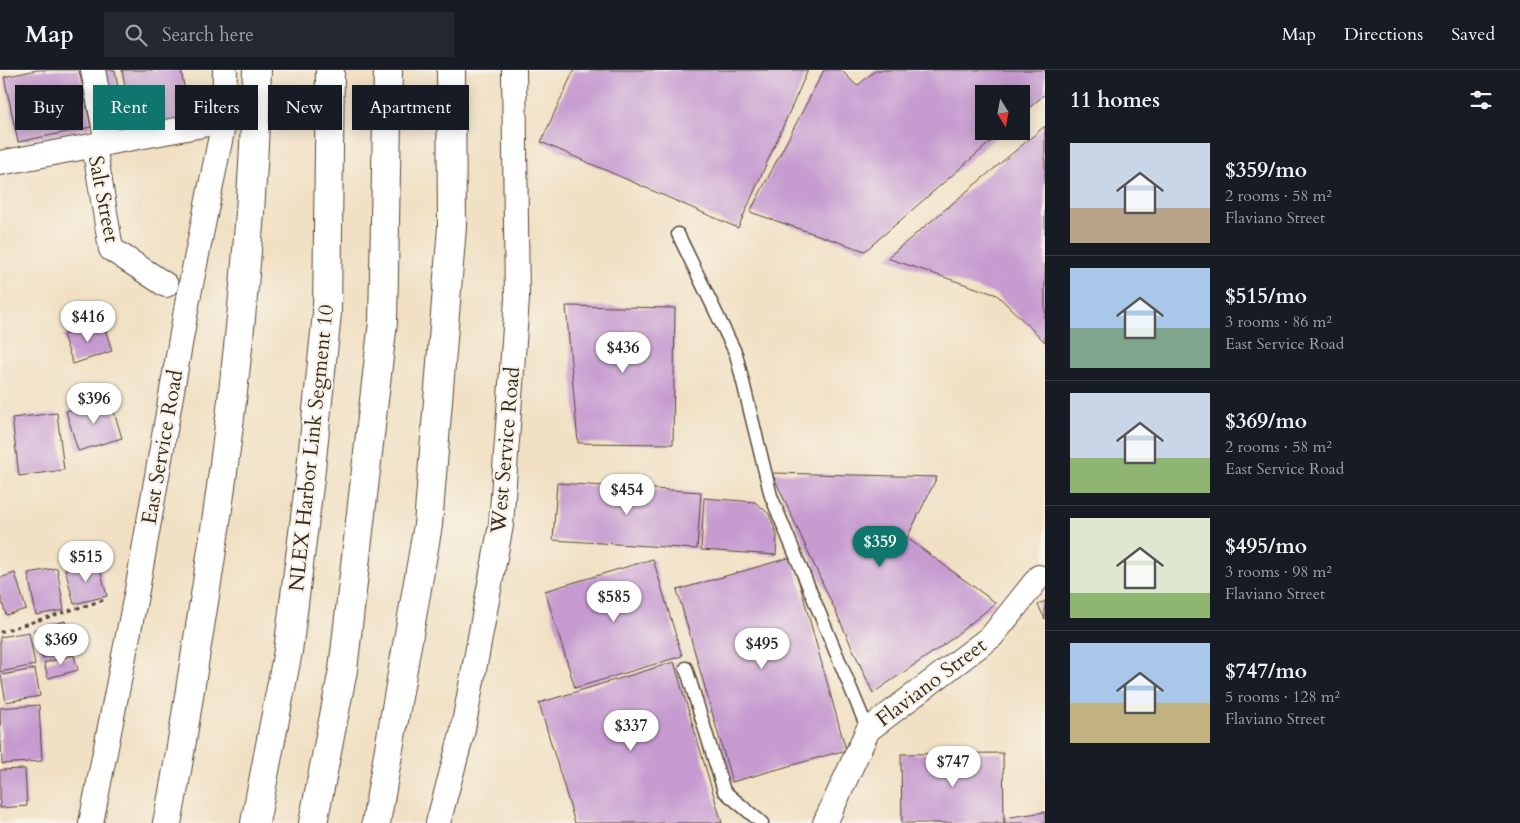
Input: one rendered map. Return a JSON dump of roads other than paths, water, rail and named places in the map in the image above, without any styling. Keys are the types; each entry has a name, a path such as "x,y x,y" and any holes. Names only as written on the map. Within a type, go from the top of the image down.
{"highway":[{"path":"166,823 218,519 242,302 256,131 257,70"},
{"name":"NLEX Harbor Link Segment 10","path":"255,823 288,652 327,313 330,70"},
{"path":"313,823 343,670 383,322 388,70"},
{"path":"376,823 428,525 452,227 452,70"}],"street":[{"name":"Salt Street","path":"93,70 111,249 166,285"},
{"name":"East Service Road","path":"225,70 225,85"},
{"name":"West Service Road","path":"438,823 462,734 501,525 517,299 514,70"},
{"path":"0,163 175,130"},
{"name":"East Service Road","path":"90,823 137,590 188,299 222,130"},
{"name":"Flaviano Street","path":"825,823 868,730 992,636 1042,574"}],"lane":[{"path":"678,234 736,354 771,496 868,730"},
{"path":"686,668 724,791 762,823"}]}
